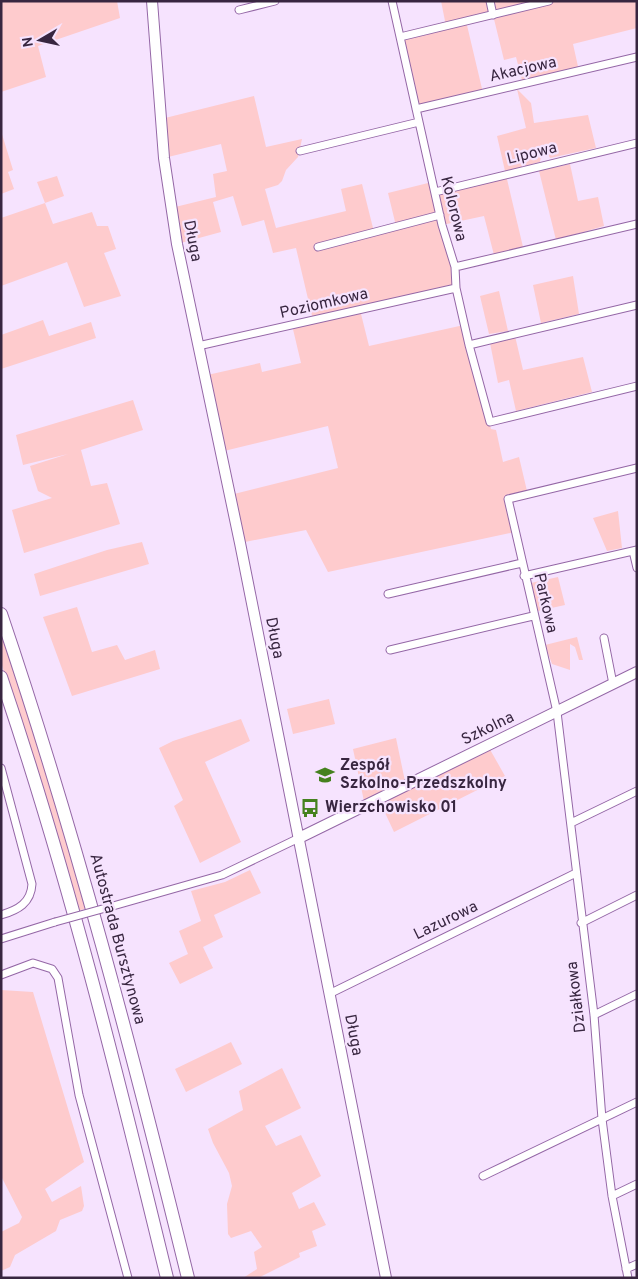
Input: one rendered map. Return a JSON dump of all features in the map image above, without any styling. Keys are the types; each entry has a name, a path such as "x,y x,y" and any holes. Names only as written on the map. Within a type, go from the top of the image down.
{"highway":[{"name":"Autostrada Bursztynowa","path":"1,614 39,729 98,927 188,1278"},
{"path":"1,677 35,783 82,946 168,1278"}],"street":[{"name":"Długa","path":"152,1 164,158 170,208 299,838 386,1278"},
{"path":"239,10 275,1"},
{"name":"Kolorowa","path":"392,1 434,192 455,266 456,288 469,345 490,422 637,386"},
{"path":"490,1 493,15"},
{"path":"400,37 548,1"},
{"name":"Akacjowa","path":"416,109 637,57"},
{"path":"300,151 419,122"},
{"name":"Lipowa","path":"434,192 637,143"},
{"path":"318,247 440,215"},
{"path":"455,266 637,224"},
{"name":"Poziomkowa","path":"198,346 456,288"},
{"path":"469,345 637,305"},
{"name":"Parkowa","path":"557,712 533,616 508,499 637,468"},
{"path":"524,576 635,551 637,568"},
{"path":"388,594 522,563"},
{"path":"390,650 533,616"},
{"path":"604,638 614,684"},
{"name":"Szkolna","path":"299,838 637,672"},
{"name":"Działkowa","path":"557,712 581,923 594,1015 602,1119 612,1196 628,1278"},
{"path":"1,768 30,873 32,887 25,904 17,910 1,915"},
{"path":"571,823 637,791"},
{"path":"1,939 54,922 222,875 299,838"},
{"name":"Lazurowa","path":"329,994 576,873"},
{"path":"581,923 637,895"},
{"path":"1,975 33,963 46,966 55,972 59,983 79,1095 128,1278"},
{"path":"594,1015 637,994"},
{"path":"483,1176 637,1102"},
{"path":"612,1196 637,1184"},
{"path":"626,1269 637,1264"}],"shaded area":[{"path":"1,1 117,1 120,18 38,46 46,77 1,92"},
{"path":"441,1 637,1 637,28 573,44 579,71 523,84 516,57 504,60 493,15 466,21 483,93 416,109 400,37 446,26"},
{"path":"517,89 531,103 534,123 588,115 596,148 550,158 543,145 540,162 505,171 497,136 526,128"},
{"path":"254,96 266,147 302,139 298,157 286,170 282,181 278,185 265,189 276,228 346,211 341,189 362,184 374,232 396,226 388,193 432,182 434,191 506,175 523,247 494,255 484,216 442,225 455,267 456,288 360,310 369,346 464,325 491,429 496,430 503,462 519,457 527,491 507,495 515,532 328,572 306,530 240,543 230,495 338,468 328,426 220,452 203,376 260,363 262,372 301,363 292,325 313,320 296,248 273,253 264,220 242,226 233,196 213,202 221,232 177,244 171,208 216,197 213,174 227,171 221,144 164,158 161,119"},
{"path":"1,131 13,170 8,172 14,189 1,194"},
{"path":"570,164 578,201 598,197 604,226 556,240 539,171"},
{"path":"57,176 64,196 45,203 37,182"},
{"path":"45,203 53,224 92,212 97,226 108,226 116,249 104,253 121,296 84,307 67,262 1,286 1,218"},
{"path":"573,276 579,314 541,323 533,285"},
{"path":"499,291 508,331 489,334 480,296"},
{"path":"43,320 49,336 91,322 96,338 1,369 1,335"},
{"path":"515,336 523,370 583,357 592,392 516,411 509,380 498,383 490,343"},
{"path":"133,400 143,430 81,450 91,486 107,483 120,524 24,553 12,510 52,498 38,491 30,466 68,454 23,465 16,435"},
{"path":"618,511 622,548 607,551 593,518"},
{"path":"142,542 149,564 40,596 34,574 107,550"},
{"path":"558,577 565,605 538,611 531,583"},
{"path":"77,607 92,652 117,645 125,660 155,650 160,669 72,696 43,617"},
{"path":"1,627 88,908 77,911 1,662"},
{"path":"577,637 583,660 579,660 575,647 570,644 570,670 552,664 545,645"},
{"path":"329,699 335,724 293,734 287,709"},
{"path":"241,719 250,741 205,762 241,842 200,863 174,806 183,800 159,748 173,741"},
{"path":"396,738 406,786 488,746 505,776 394,832 379,800 365,806 353,749"},
{"path":"250,870 261,893 214,915 223,937 203,947 213,968 180,984 169,963 188,954 179,931 201,921 191,891 225,882"},
{"path":"1,990 33,992 84,1162 45,1189 52,1202 81,1186 84,1206 82,1211 60,1220 56,1231 15,1255 10,1267 1,1271 1,1232 19,1223 22,1217 1,1176"},
{"path":"231,1042 242,1064 186,1092 175,1069"},
{"path":"282,1068 301,1108 265,1126 276,1146 301,1135 321,1176 292,1193 299,1209 314,1202 326,1225 312,1231 317,1246 299,1253 300,1257 258,1278 243,1278 257,1269 254,1252 262,1247 251,1231 231,1238 228,1234 227,1204 232,1186 229,1173 213,1143 208,1129 243,1110 239,1091"}],"place":[{"name":"Zespół Szkolno-Przedszkolny","path":"325,775"},
{"name":"Wierzchowisko 01","path":"310,808"}]}
